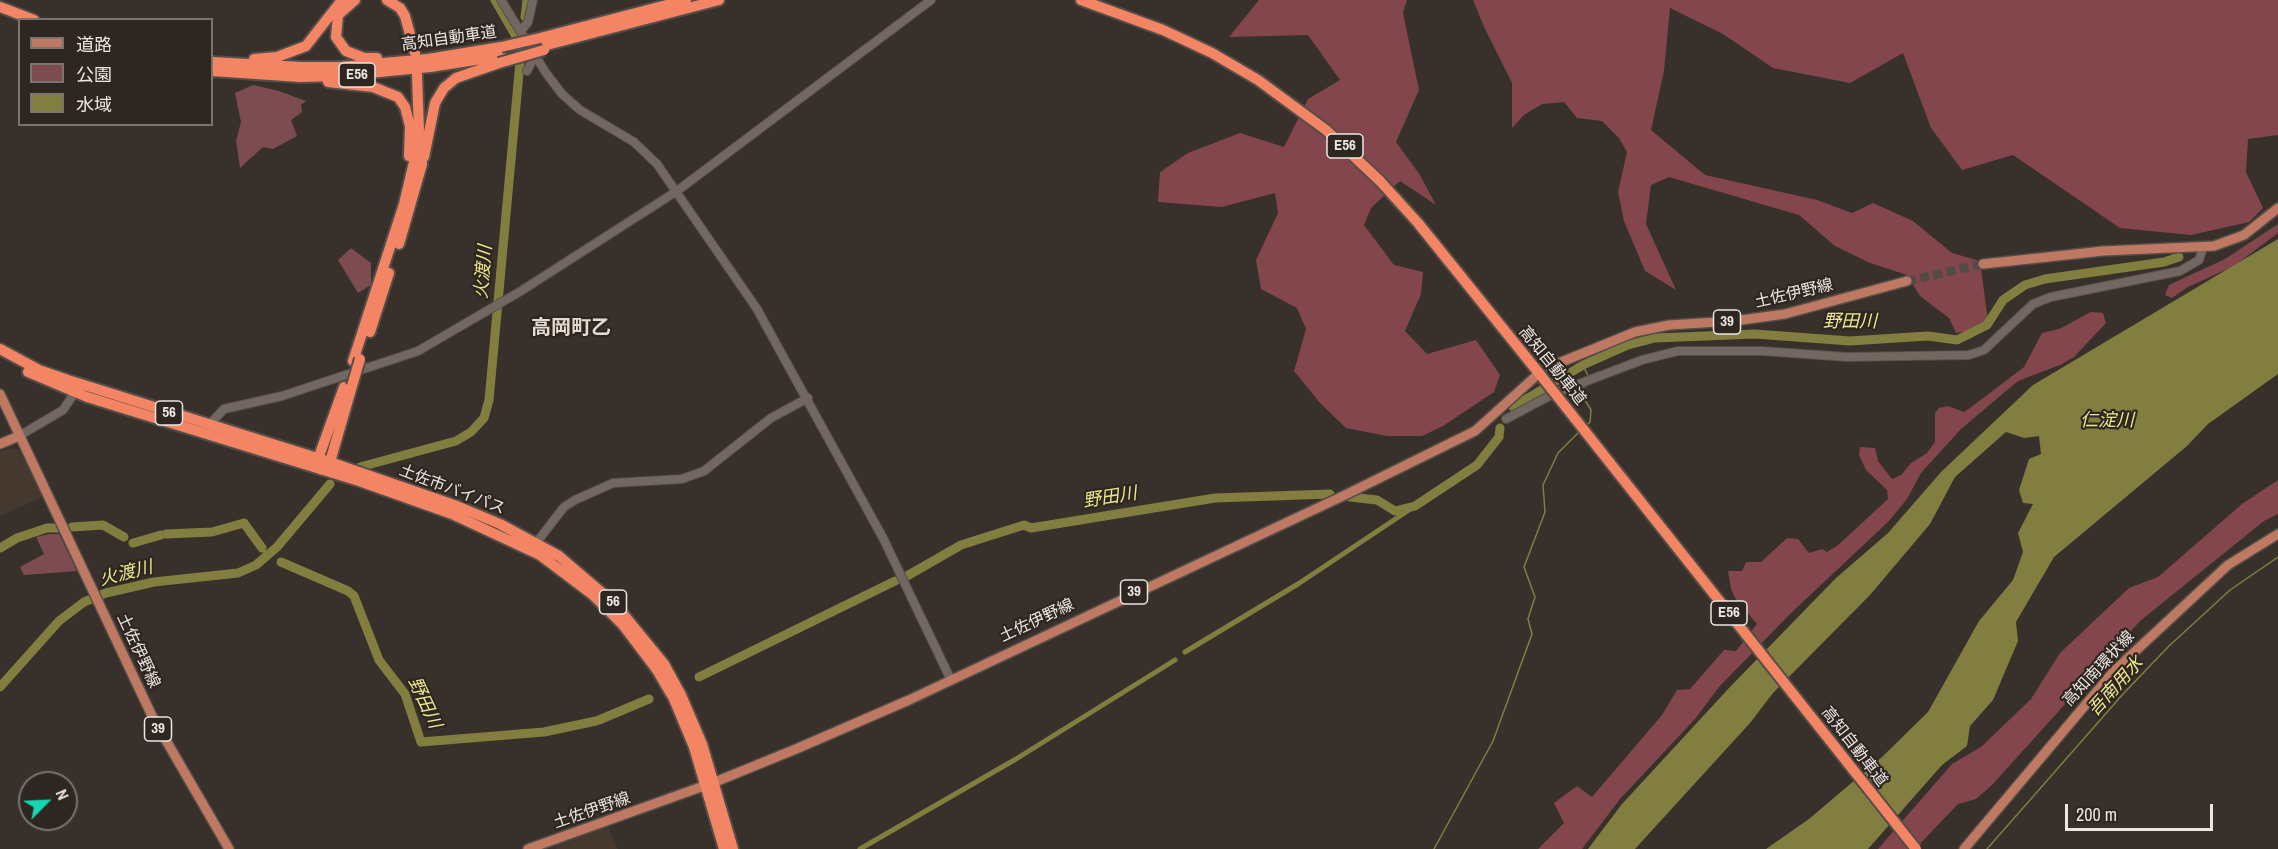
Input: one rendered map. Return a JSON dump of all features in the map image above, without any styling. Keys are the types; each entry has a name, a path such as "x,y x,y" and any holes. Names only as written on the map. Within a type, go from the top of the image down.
{"highway":[{"path":"213,60 260,59 291,53 306,46 342,0"},
{"path":"355,0 338,15 336,26 336,37 346,51 364,58 421,54"},
{"path":"387,0 400,8 421,54"},
{"path":"399,0 415,22 421,54"},
{"name":"高知自動車道","path":"213,71 300,77 384,72 501,55 540,47 686,0"},
{"path":"356,360 412,205 435,103 444,88 456,78 501,55 719,0"},
{"name":"高知自動車道","path":"1081,0 1163,30 1212,53 1258,80 1326,130 1365,166 1418,223 1916,849"},
{"path":"0,7 29,18"},
{"path":"0,14 18,20"},
{"name":"高知自動車道","path":"213,60 301,68 383,64 421,54 501,55"},
{"path":"332,468 348,387 404,204 418,131 420,74 422,164"},
{"path":"300,77 373,87 398,97 405,107 410,126 409,178"},
{"name":"土佐市バイパス","path":"0,349 77,388"},
{"name":"土佐市バイパス","path":"0,357 43,380 77,388 364,478 534,546 593,594 643,650 674,699 711,784 733,849"},
{"path":"318,459 348,387"},
{"name":"土佐市バイパス","path":"205,429 318,459 332,468"},
{"name":"土佐市バイパス","path":"711,784 724,849"}],"main road":[{"path":"1983,264 2103,251 2203,248 2225,244 2244,235 2278,208"},
{"name":"土佐伊野線","path":"1549,368 1635,332 1669,325 1785,315 1907,280"},
{"name":"土佐伊野線","path":"528,849 711,784 909,700 950,678 1466,437 1491,420 1539,377"},
{"name":"土佐伊野線","path":"0,394 173,756 229,849"},
{"path":"0,444 19,436"},
{"name":"高知南環状線","path":"1964,849 2114,671 2228,565 2278,534"}],"street":[{"path":"501,0 520,31 540,47 554,85 571,102 634,142 650,156 757,309 808,398 905,581 950,678"},
{"path":"520,31 528,22 533,0"},
{"path":"205,429 224,409 282,396 418,351 493,307 676,191 931,0"},
{"path":"527,71 540,47"},
{"path":"1506,419 1555,393 1650,357 1678,351 1762,351 1847,357 1969,355 1984,350 2022,312 2040,301 2173,274 2199,260 2203,248"},
{"path":"19,436 63,410 77,388"},
{"path":"534,546 564,507 575,500 613,483 682,479 704,471 771,418 808,398"}],"shaded area":[{"path":"1259,0 1407,0 1403,13 1419,90 1396,142 1420,175 1436,205 1400,181 1371,208 1364,225 1394,265 1423,272 1421,294 1405,331 1427,354 1476,340 1500,375 1494,392 1443,426 1422,436 1387,436 1346,428 1320,403 1294,371 1306,329 1297,308 1261,289 1256,260 1278,213 1275,193 1222,207 1158,202 1160,172 1188,153 1240,133 1284,147 1308,99 1340,80 1308,35 1229,37"},
{"path":"1473,0 2278,0 2278,135 2248,139 2246,172 2263,208 2249,222 2191,235 2120,228 2013,155 1962,170 1931,128 1903,53 1850,83 1773,68 1723,34 1670,8 1664,71 1651,130 1705,175 1817,200 1852,213 1873,203 1913,221 1952,253 1980,261 1988,321 1975,330 1956,333 1949,318 1920,296 1907,275 1870,263 1835,246 1799,215 1669,177 1651,185 1646,224 1676,290 1645,271 1624,221 1618,192 1627,152 1619,138 1602,121 1577,118 1564,102 1542,104 1524,115 1512,128 1512,83"},
{"path":"2278,224 2278,233 2234,266 2188,287 2172,298 2165,295 2169,285 2225,259"},
{"path":"2091,312 2103,313 2106,323 2074,357 2060,365 2018,381 1961,429 1921,473 1907,499 1889,521 1790,614 1719,687 1695,719 1620,799 1582,849 1538,849 1564,823 1554,803 1577,786 1592,797 1662,715 1677,690 1690,689 1724,650 1736,651 1757,624 1735,598 1728,571 1742,571 1746,562 1761,562 1787,538 1798,539 1809,553 1822,549 1827,552 1837,546 1888,499 1887,490 1866,470 1859,455 1860,447 1875,448 1878,461 1892,479 1901,475 1911,463 1927,453 1935,442 1935,413 1939,408 1948,406 1964,412 2024,367 2042,333 2059,329"},
{"path":"16,448 20,451 43,497 0,516 0,451"},
{"path":"2278,480 2278,514 2264,521 2140,621 1992,785 1976,799 1958,804 1915,849 1878,849 1952,764 1981,747 2031,699 2060,653 2129,588 2158,577 2242,504"},
{"path":"607,825 618,849 556,849 555,845"}],"green space":[{"path":"253,85 306,101 301,105 302,112 291,120 297,136 273,149 263,147 240,168 236,141 241,122 235,93"},
{"path":"351,248 371,263 371,285 358,293 338,260"},
{"path":"59,534 77,571 24,575 20,567 44,554 36,537"}],"water":[{"name":"仁淀川","path":"2278,239 2278,374 2208,424 2187,446 2054,557 2016,622 2018,641 1993,700 1970,726 1967,746 1942,765 1868,849 1766,849 1809,819 1882,757 1928,712 1979,621 2013,580 2023,552 2018,533 2033,504 2023,503 2019,490 2029,459 2041,454 2039,436 2024,438 2006,432 1955,477 1930,524 1870,595 1773,693 1750,723 1635,849 1588,849 1622,804 1729,688 1836,578 1888,533 1941,472 2033,385"}],"waterway":[{"name":"火渡川","path":"495,0 521,45"},
{"path":"525,17 527,0"},
{"name":"火渡川","path":"360,467 456,441 471,432 484,418 489,400 522,40"},
{"name":"野田川","path":"1513,407 1583,365 1628,345 1655,338 1755,334 1850,341 1928,336 1957,340 1987,325 2003,300 2025,285 2045,279 2164,262 2179,257"},
{"path":"1583,365 1589,378"},
{"path":"1586,426 1590,422 1591,410 1579,390 1589,384"},
{"name":"野田川","path":"1350,497 1377,500 1395,511 1415,506 1477,465 1499,437 1500,428"},
{"path":"1434,849 1493,741 1532,634 1528,619 1535,597 1524,567 1545,512 1543,485 1558,453 1580,431"},
{"name":"火渡川","path":"0,687 59,621 84,602 106,593 154,582 238,573 256,565 277,547 330,484"},
{"name":"野田川","path":"907,576 961,545 1024,525 1031,528 1215,498 1330,494"},
{"path":"1185,652 1298,584 1415,506"},
{"name":"野田川","path":"166,534 212,532 244,523 262,548"},
{"name":"野田川","path":"72,527 103,525 124,537"},
{"name":"野田川","path":"0,548 17,538 47,528 58,528"},
{"name":"野田川","path":"133,543 161,535"},
{"name":"吾南用水","path":"1987,849 2123,694 2169,646 2230,590 2278,557"},
{"name":"野田川","path":"281,562 348,591 354,596 379,660 405,694 421,742 544,732 596,721"},
{"name":"野田川","path":"699,677 895,581"},
{"path":"860,849 1016,759 1175,660"},
{"name":"野田川","path":"599,720 649,699"}],"tunnel":[{"path":"1907,281 1983,264"}],"district":[{"name":"高岡町乙","path":"571,329"}]}
